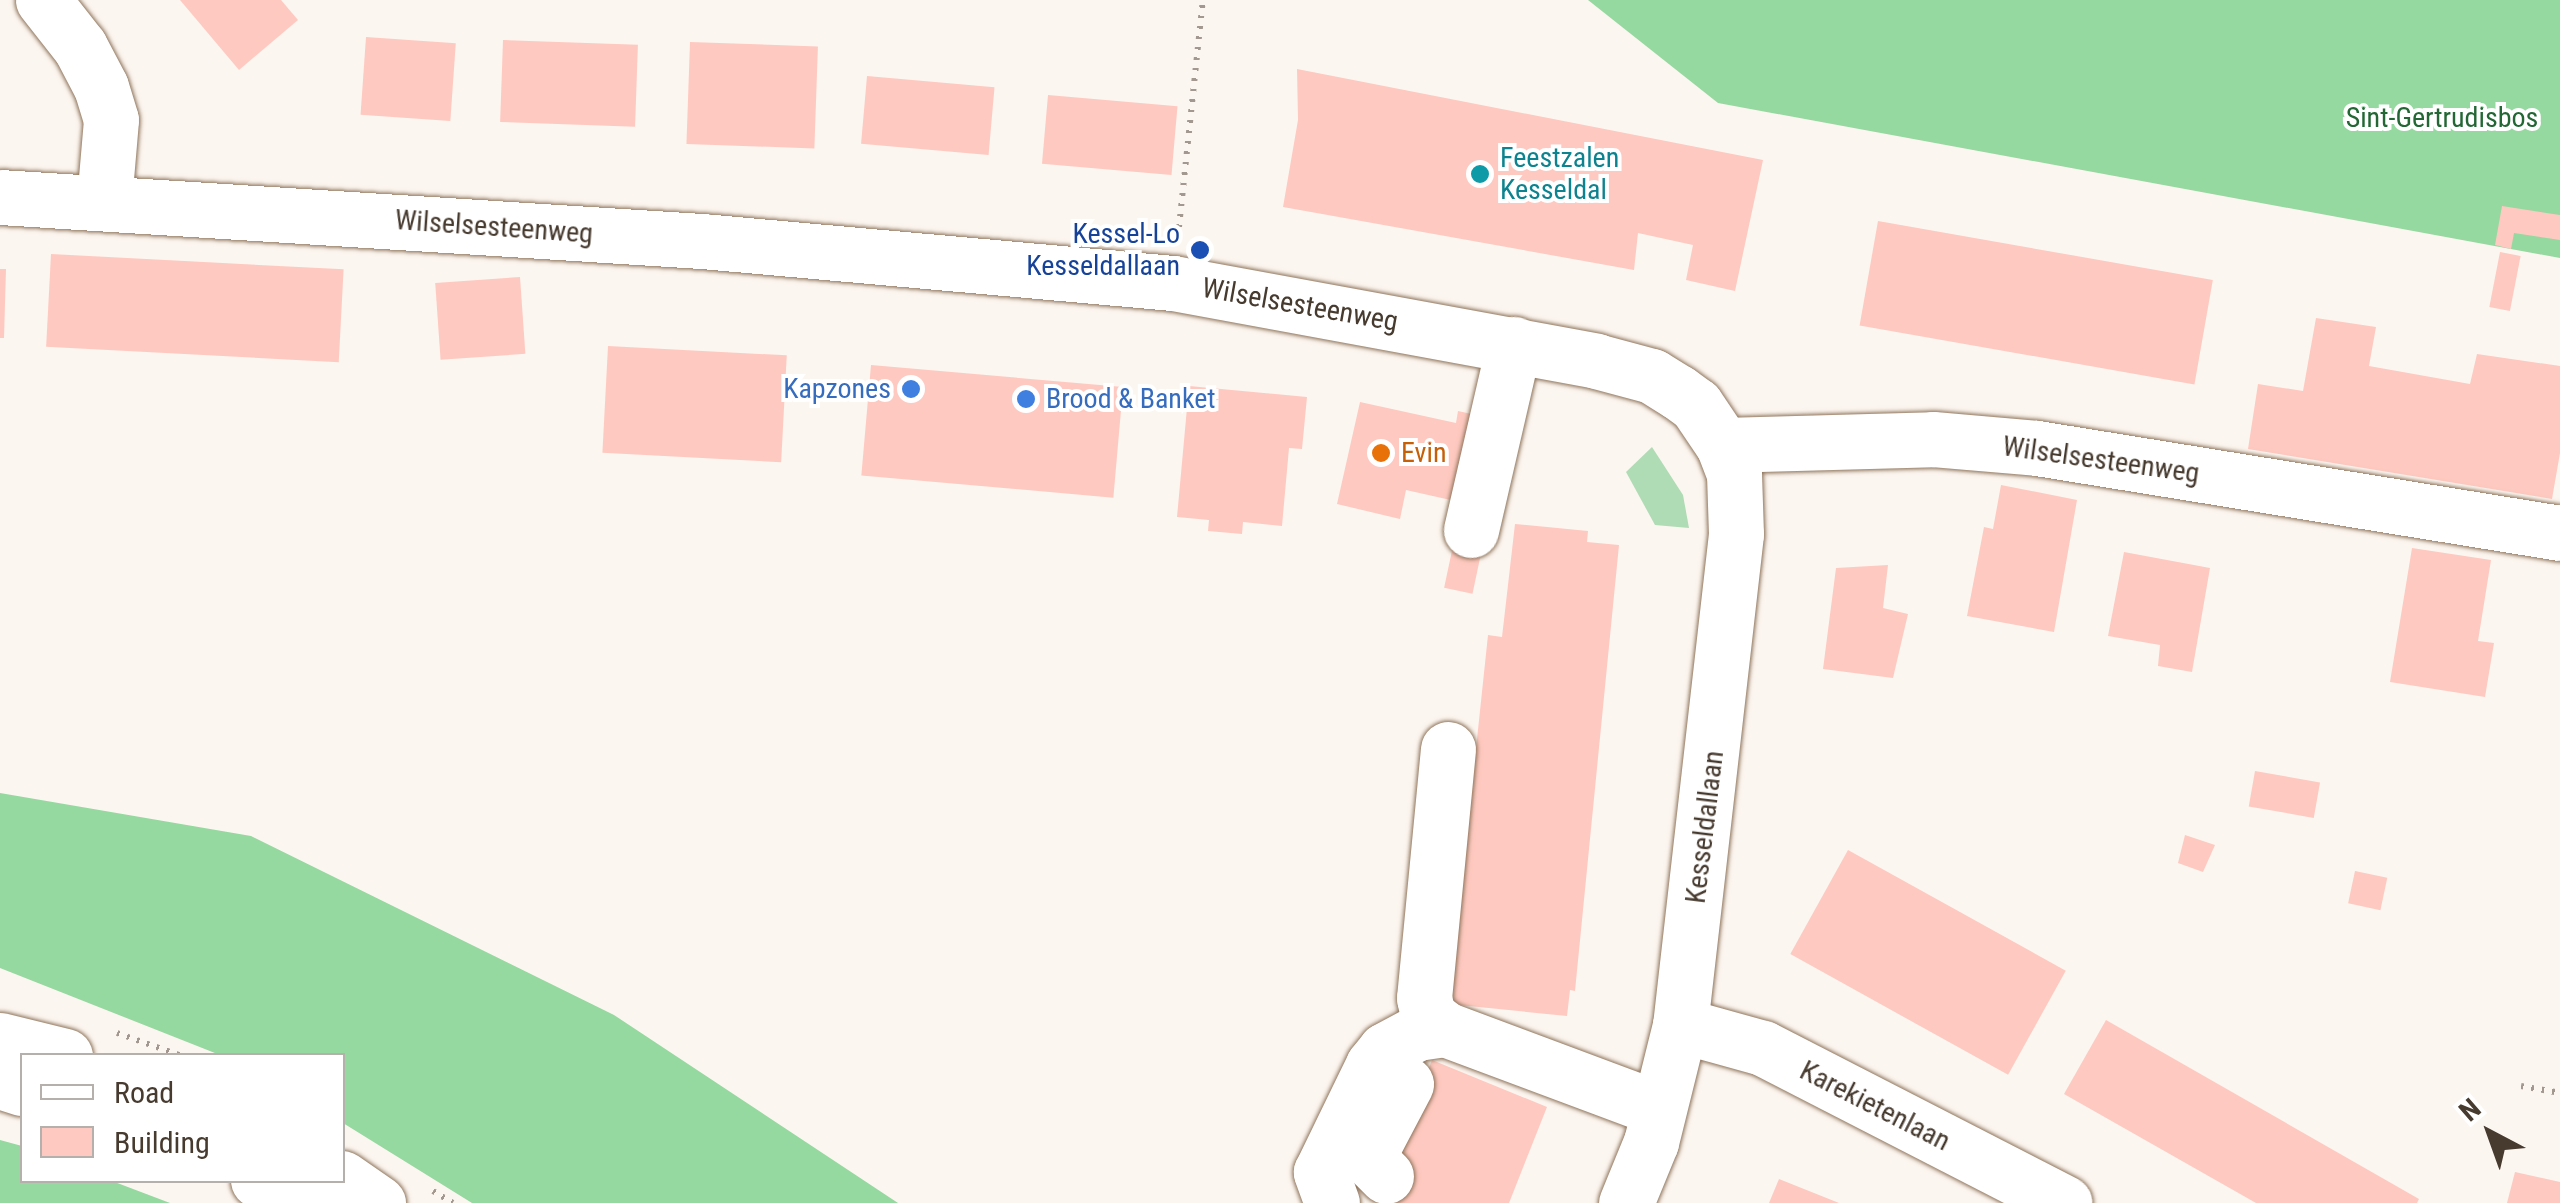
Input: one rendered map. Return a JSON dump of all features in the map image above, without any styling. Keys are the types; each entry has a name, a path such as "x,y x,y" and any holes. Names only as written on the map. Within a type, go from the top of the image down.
{"street":[{"path":"42,0 80,48 101,87 112,120 104,202"},
{"name":"Wilselsesteenweg","path":"0,197 702,241 1173,282 1514,344 1652,376 1696,405 1723,445 1932,439 2036,448 2560,532"},
{"path":"1470,530 1514,344"},
{"name":"Kesseldallaan","path":"1626,1203 1659,1110 1680,1024 1736,534 1734,474 1723,445"},
{"path":"1448,749 1424,998 1428,1016 1445,1029 1659,1110"},
{"name":"Karekietenlaan","path":"1680,1024 1763,1048 2064,1203"},
{"path":"1386,1176 1372,1162 1374,1145 1418,1063 1445,1029"},
{"path":"1332,1203 1321,1172 1372,1065 1385,1050 1417,1033 1445,1029"},
{"path":"0,1040 53,1053"},
{"path":"345,1180 378,1203"},
{"path":"264,1183 305,1203"}],"path":[{"path":"1173,282 1202,0"},
{"path":"2520,1086 2560,1093"}],"green space":[{"name":"Sint-Gertrudisbos","path":"1588,0 2560,0 2560,258 1718,103"},
{"path":"1652,447 1683,495 1689,528 1655,525 1626,472"},
{"path":"0,793 251,836 614,1015 898,1203 472,1203 345,1124 345,1053 215,1053 0,968"},
{"path":"0,1140 20,1145 20,1183 117,1183 170,1203 0,1203"}],"building":[{"path":"180,0 281,0 298,20 239,70"},
{"path":"366,37 456,43 450,121 361,115"},
{"path":"503,40 638,45 635,127 500,122"},
{"path":"690,42 818,46 814,148 686,144"},
{"name":"Feestzalen Kesseldal","path":"1297,69 1763,160 1735,291 1686,280 1693,245 1638,233 1634,270 1283,207 1298,120"},
{"path":"867,76 995,87 989,155 861,144"},
{"path":"1048,95 1178,106 1171,175 1042,164"},
{"path":"2502,206 2560,215 2560,240 2514,233 2511,249 2495,245"},
{"path":"1878,221 2213,280 2194,384 1860,325"},
{"path":"2500,252 2521,256 2510,311 2489,307"},
{"path":"51,254 344,269 339,362 46,347"},
{"path":"0,269 6,269 4,338 0,338"},
{"path":"520,277 525,354 441,360 435,283"},
{"path":"2316,318 2376,327 2369,366 2470,384 2477,354 2560,366 2560,453 2552,499 2248,449 2258,384 2303,391"},
{"path":"608,346 787,355 781,462 602,453"},
{"path":"871,365 1123,387 1113,498 861,476"},
{"path":"1189,386 1307,397 1302,449 1289,448 1282,526 1243,522 1242,534 1208,531 1209,520 1177,517"},
{"path":"1360,402 1456,423 1458,411 1485,417 1464,503 1406,490 1400,519 1337,504"},
{"path":"2001,485 2077,500 2054,632 1967,616 1984,527 1993,529"},
{"path":"1515,524 1588,531 1587,542 1619,545 1575,991 1570,990 1567,1016 1449,1004 1488,635 1502,637"},
{"path":"1457,527 1485,533 1472,594 1444,588"},
{"path":"2412,548 2491,560 2478,641 2494,643 2485,697 2390,682"},
{"path":"2124,552 2210,568 2192,672 2158,666 2160,645 2108,636"},
{"path":"1888,565 1883,608 1908,614 1893,678 1823,669 1836,568"},
{"path":"2255,771 2320,782 2314,818 2249,806"},
{"path":"2185,835 2215,845 2203,872 2178,863"},
{"path":"1848,850 2066,971 2008,1075 1790,954"},
{"path":"2355,871 2387,878 2380,910 2348,903"},
{"path":"2106,1020 2419,1199 2417,1203 2256,1203 2064,1094"},
{"path":"1432,1060 1547,1107 1509,1203 1377,1203"},
{"path":"2515,1172 2560,1182 2560,1203 2507,1203"},
{"path":"1779,1179 1839,1203 1769,1203"}],"place":[{"name":"Feestzalen Kesseldal","path":"1480,174"},
{"name":"Kessel-Lo Kesseldallaan","path":"1200,250"},
{"name":"Kapzones","path":"911,389"},
{"name":"Brood & Banket","path":"1026,399"},
{"name":"Evin","path":"1381,453"}]}
